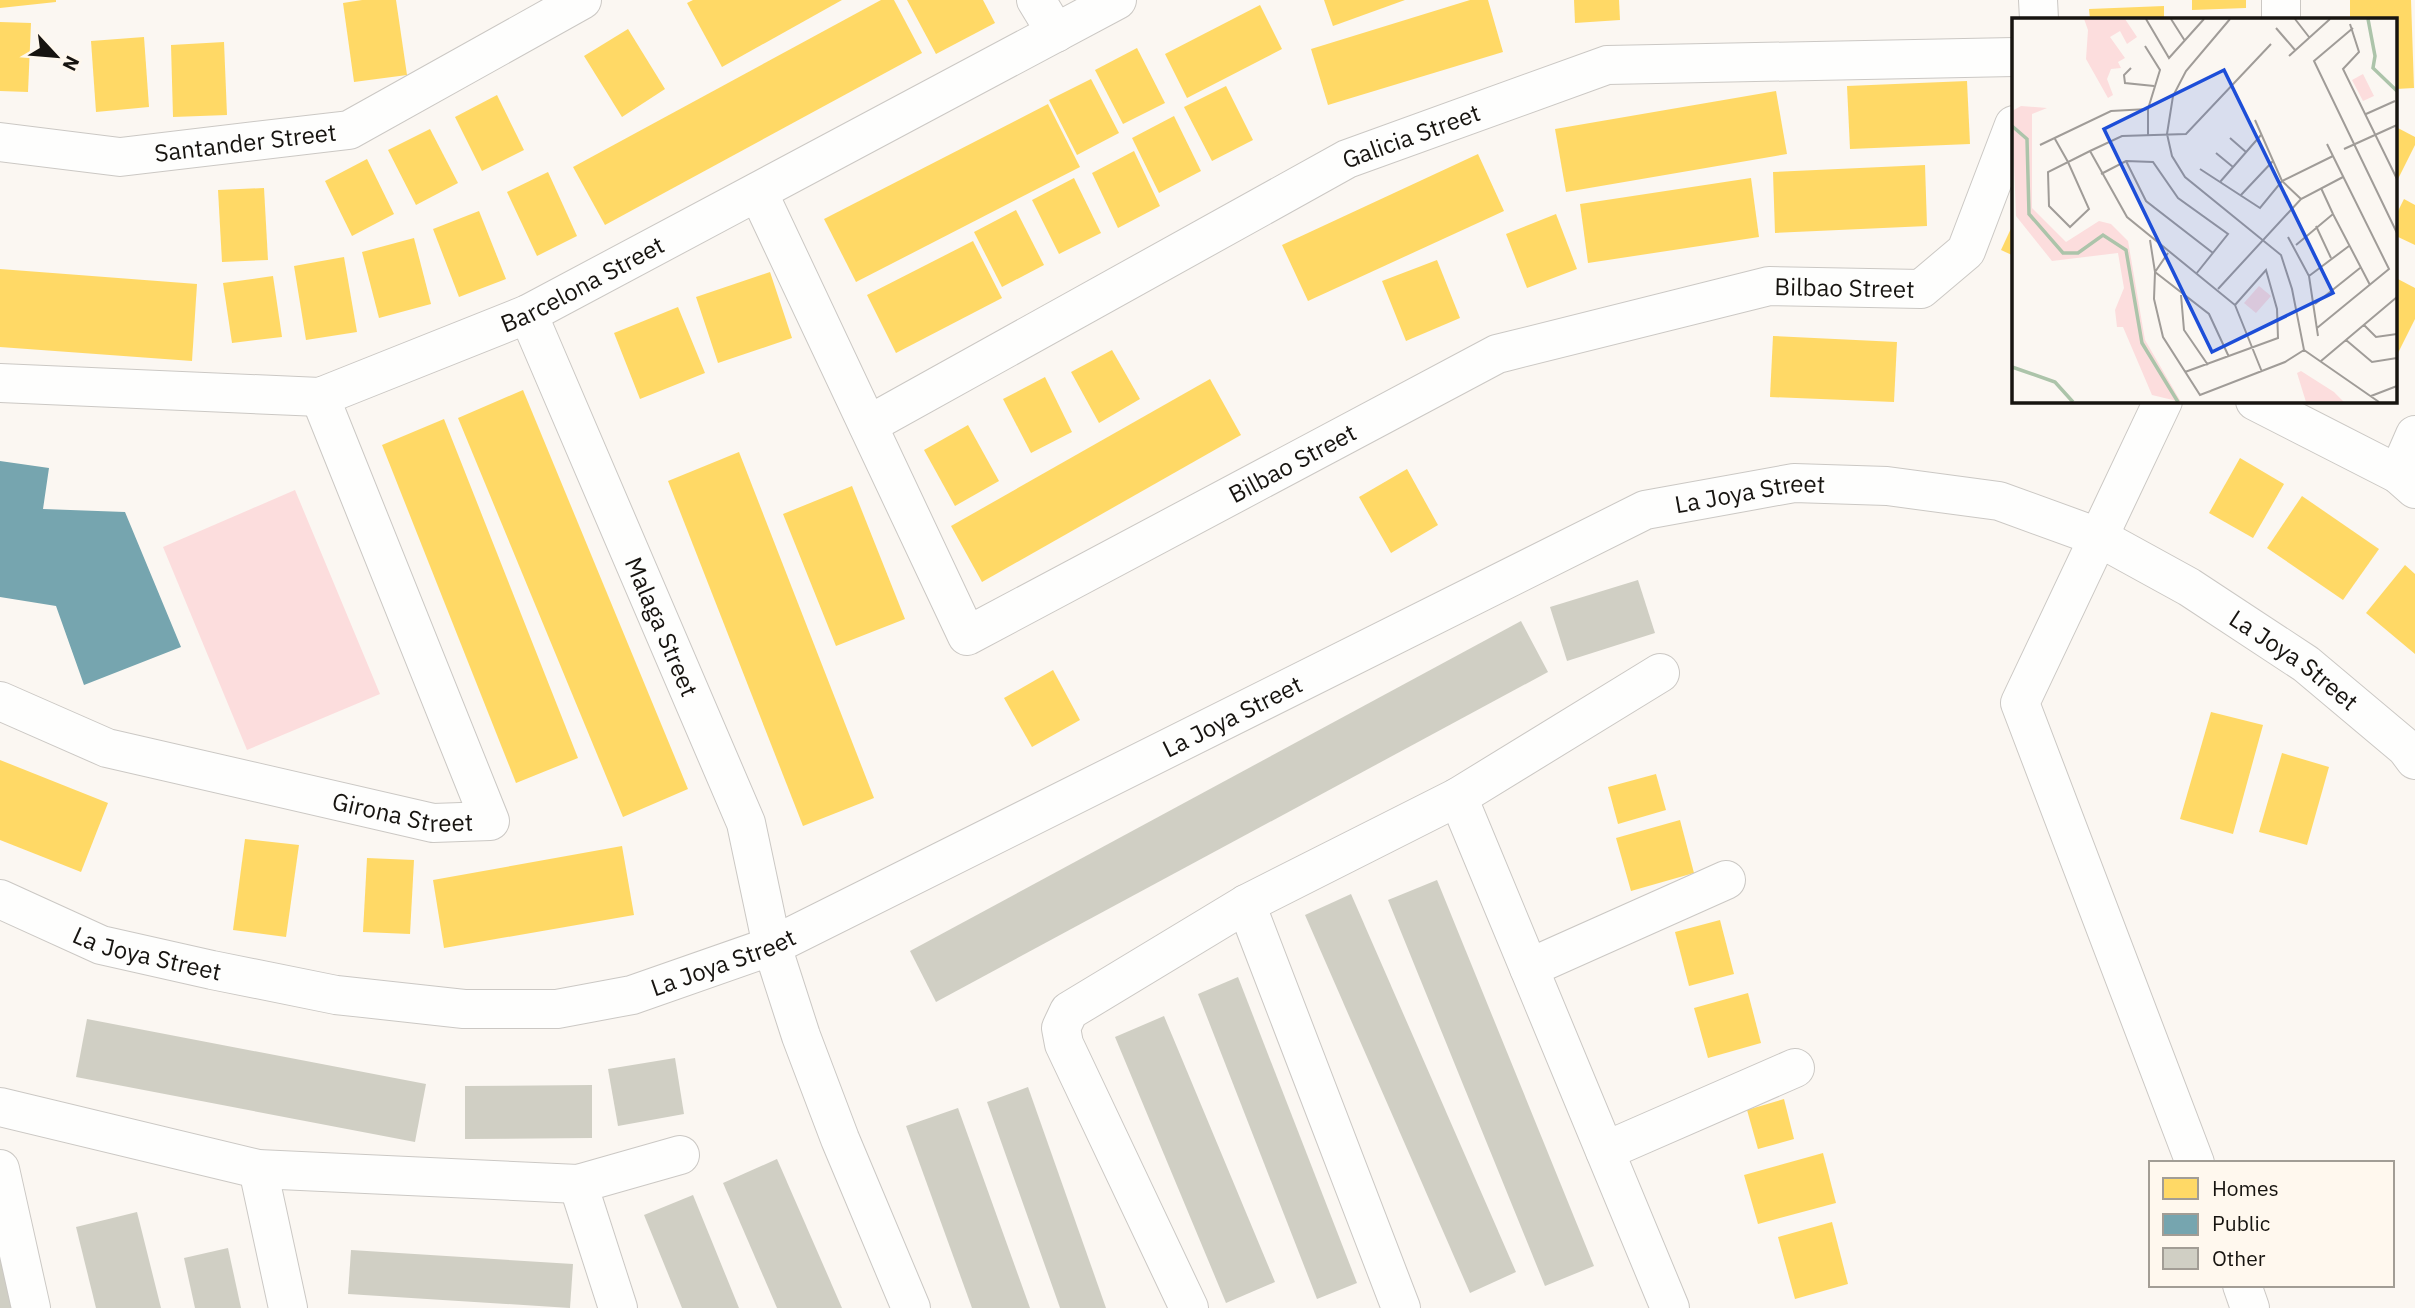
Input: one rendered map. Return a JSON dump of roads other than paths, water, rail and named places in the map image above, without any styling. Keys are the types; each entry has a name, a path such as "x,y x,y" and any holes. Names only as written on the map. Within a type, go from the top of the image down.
{"street":[{"name":"Santander Street","path":"0,142 120,158 349,130 582,0"},
{"path":"1036,0 1056,33"},
{"name":"Barcelona Street","path":"0,383 320,397 528,314 1117,0"},
{"path":"2038,0 2039,18"},
{"path":"2281,0 2281,18"},
{"name":"Galicia Street","path":"868,425 1347,159 1607,65 2012,57"},
{"name":"Bilbao Street","path":"758,192 967,636 1497,354 1769,286 1921,289 1966,251 2012,130"},
{"name":"Malaga Street","path":"528,314 746,823 772,946 817,1081 911,1308"},
{"name":"Girona Street","path":"0,701 107,748 433,823 490,821 320,397"},
{"path":"2162,402 2020,703 2194,1161"},
{"path":"2257,402 2406,481 2415,435"},
{"name":"La Joya Street","path":"0,899 102,945 336,995 464,1009 556,1009 632,995 772,946 1645,510 1794,483 1887,486 1999,500 2098,537 2189,587 2306,664 2406,748 2415,760"},
{"path":"1189,1308 1065,1044 1061,1028 1069,1011 1246,904 1458,797 1660,673"},
{"path":"1458,797 1670,1308"},
{"path":"1529,968 1726,880"},
{"path":"1246,904 1401,1308"},
{"path":"1605,1151 1795,1068"},
{"path":"0,1107 258,1169 578,1184 680,1155"},
{"path":"0,1169 31,1308"},
{"path":"258,1169 288,1308"},
{"path":"578,1184 618,1308"},
{"path":"2243,1287 2250,1308"}]}
